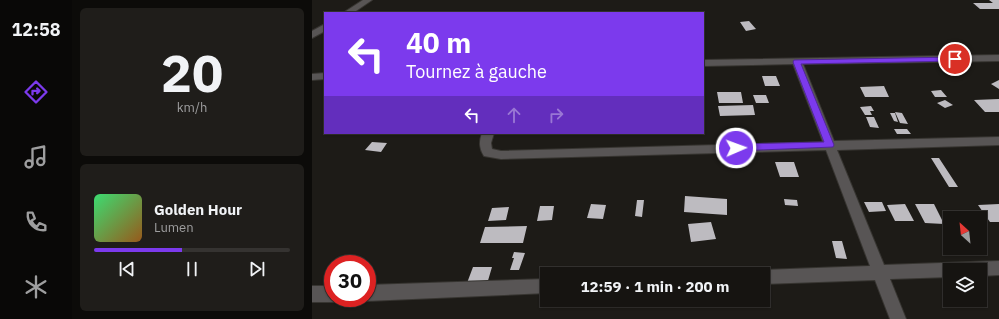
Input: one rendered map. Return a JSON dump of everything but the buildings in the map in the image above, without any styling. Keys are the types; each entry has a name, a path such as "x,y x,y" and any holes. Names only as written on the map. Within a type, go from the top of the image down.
{"street":[{"path":"349,12 368,0"},
{"path":"312,35 324,28"},
{"path":"704,63 999,58"},
{"path":"797,62 898,319"},
{"path":"312,77 324,76"},
{"path":"488,134 485,140 485,149 488,153 502,155 999,141"},
{"path":"987,269 999,268"},
{"path":"770,277 943,270"},
{"path":"376,293 540,286"},
{"path":"312,294 324,294"}],"route":[{"path":"736,148 829,145 797,62 955,59"}]}
